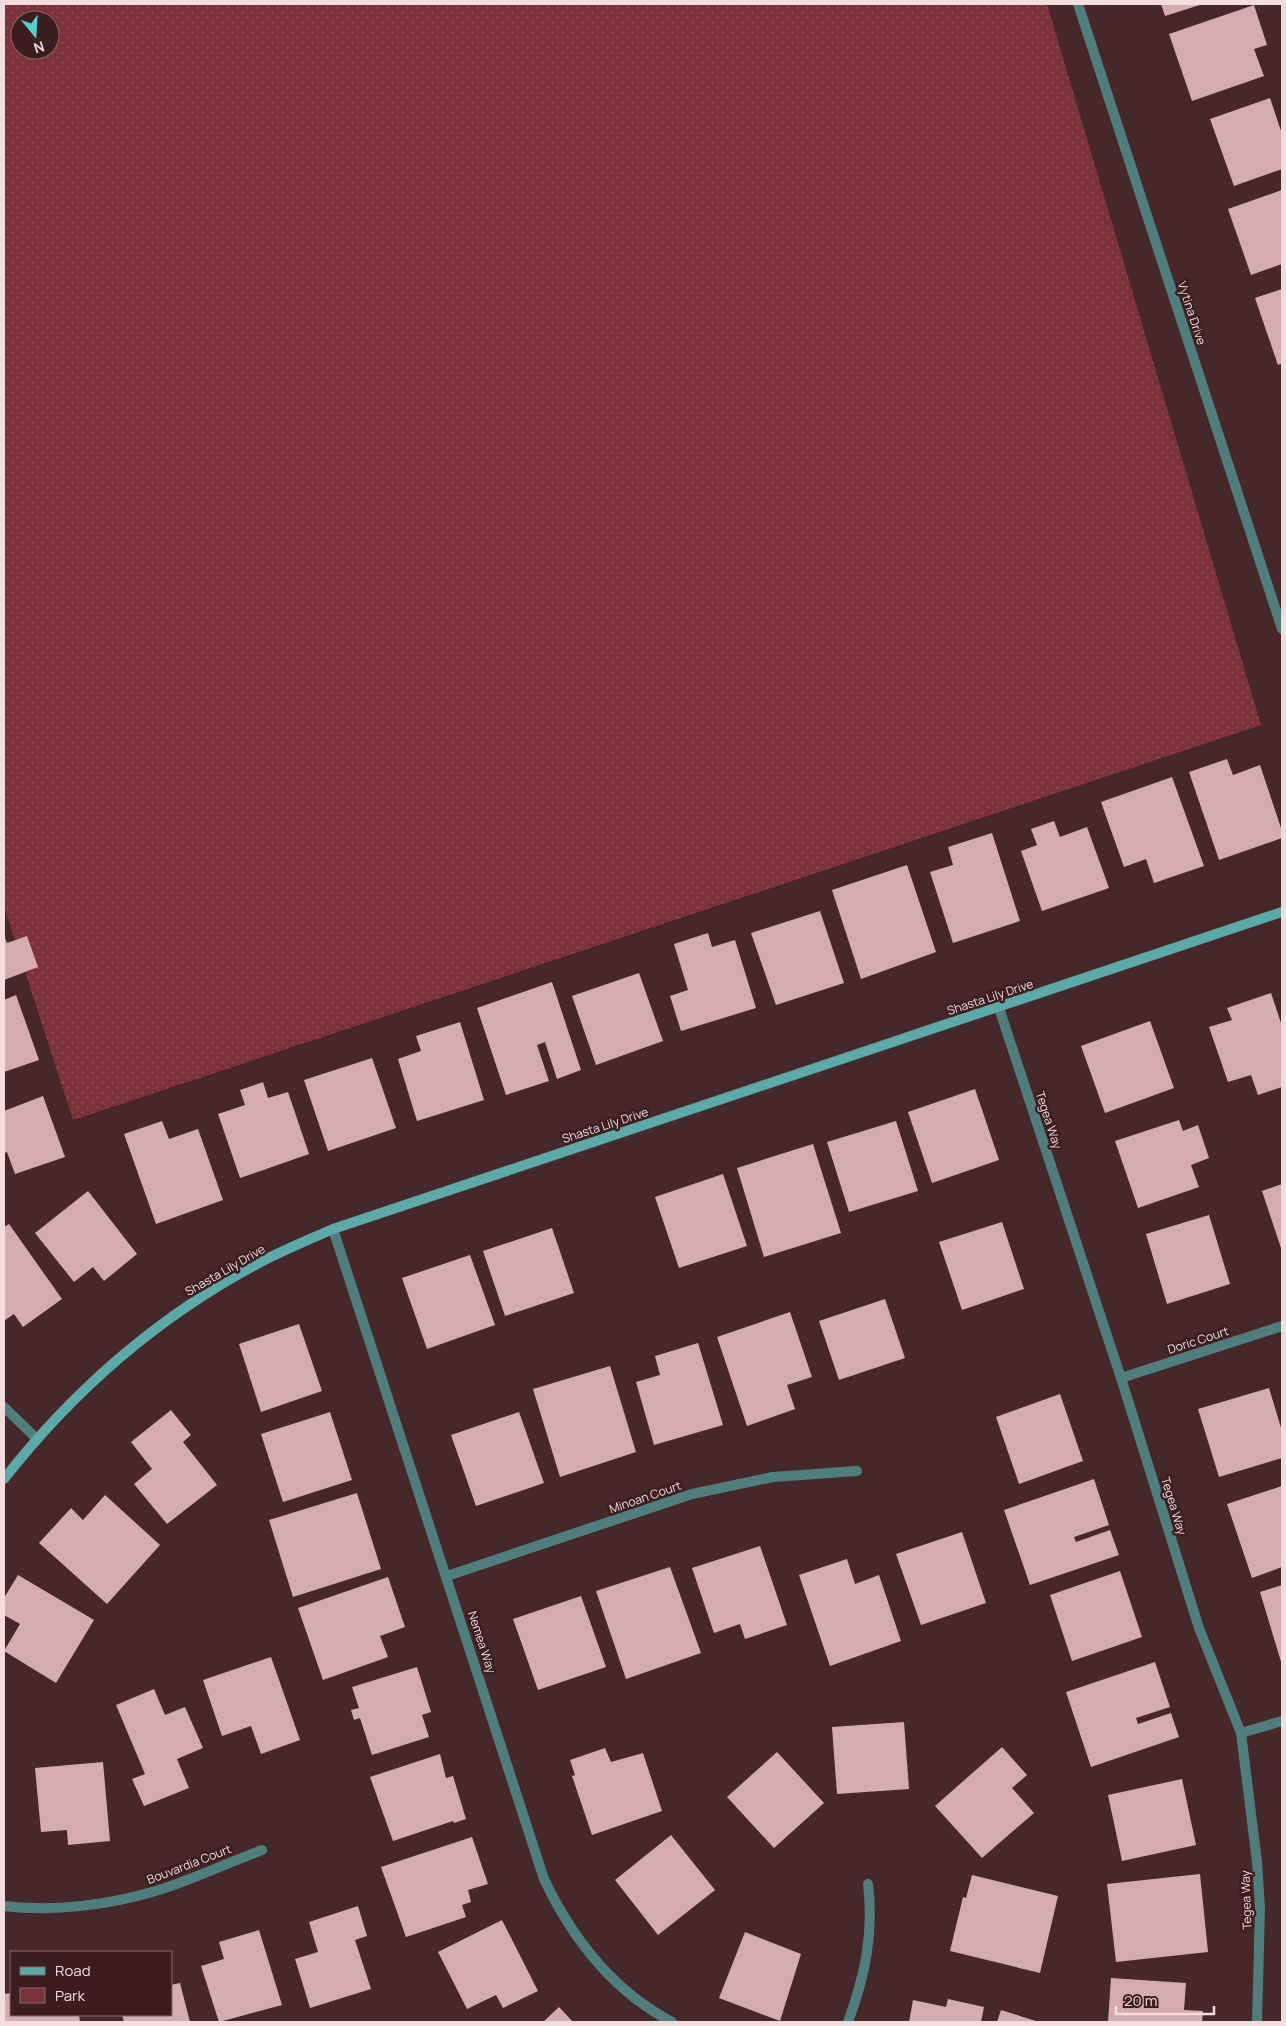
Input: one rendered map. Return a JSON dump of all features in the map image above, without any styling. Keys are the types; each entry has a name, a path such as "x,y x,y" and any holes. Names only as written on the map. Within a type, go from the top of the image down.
{"street":[{"name":"Vytina Drive","path":"1078,4 1282,629"},
{"name":"Shasta Lily Drive","path":"4,1479 36,1438 99,1376 158,1326 258,1263 333,1229 1282,912"},
{"name":"Tegea Way","path":"999,1008 1121,1378 1199,1628 1241,1733 1257,1862 1260,1908 1257,2022"},
{"name":"Nemea Way","path":"333,1229 544,1879 560,1912 581,1943 605,1970 631,1995 672,2022"},
{"name":"Doric Court","path":"1121,1378 1282,1326"},
{"path":"4,1407 36,1438"},
{"name":"Minoan Court","path":"447,1576 692,1494 773,1476 857,1471"},
{"path":"1241,1733 1282,1721"},
{"name":"Bouvardia Court","path":"4,1906 47,1908 122,1899 176,1884 262,1850"},
{"path":"848,2022 866,1966 870,1929 868,1884"}],"green space":[{"path":"4,4 1047,4 1261,725 73,1120 4,906"}],"building":[{"path":"1161,4 1203,4 1165,16"},
{"path":"1254,5 1267,45 1254,49 1264,76 1192,101 1169,34"},
{"path":"1270,98 1282,134 1282,169 1234,186 1210,119"},
{"path":"1282,190 1282,264 1251,275 1228,209"},
{"path":"1282,289 1282,363 1278,365 1255,298"},
{"path":"1227,759 1233,775 1260,765 1282,831 1282,838 1219,860 1189,772"},
{"path":"1172,777 1204,866 1154,883 1146,859 1124,867 1101,802"},
{"path":"1054,821 1060,837 1087,827 1109,888 1042,911 1021,851 1037,845 1031,829"},
{"path":"992,833 1020,921 953,943 930,872 953,865 948,847"},
{"path":"907,865 936,952 861,979 832,890"},
{"path":"820,911 844,983 776,1005 751,933"},
{"path":"708,933 712,947 735,940 756,1008 681,1031 670,996 688,990 674,944"},
{"path":"4,935 7,943 27,936 38,967 4,980"},
{"path":"639,973 663,1041 596,1065 572,996"},
{"path":"552,982 581,1070 557,1079 545,1042 537,1045 549,1081 506,1095 477,1008"},
{"path":"1271,993 1282,1026 1282,1087 1258,1095 1251,1075 1228,1082 1209,1027 1232,1020 1227,1008"},
{"path":"16,995 39,1060 4,1072 4,1000"},
{"path":"1150,1021 1174,1088 1105,1113 1081,1046"},
{"path":"460,1022 484,1100 417,1121 398,1059 421,1051 416,1036"},
{"path":"372,1058 396,1128 328,1151 304,1080"},
{"path":"263,1082 268,1098 288,1092 309,1154 240,1178 218,1114 245,1105 240,1090"},
{"path":"975,1089 999,1160 932,1183 908,1112"},
{"path":"43,1096 65,1157 15,1174 7,1152 4,1153 4,1111"},
{"path":"1179,1120 1183,1131 1198,1125 1209,1158 1191,1165 1199,1187 1138,1208 1115,1141"},
{"path":"162,1121 169,1139 198,1129 223,1200 156,1224 124,1134"},
{"path":"896,1121 918,1191 849,1212 827,1142"},
{"path":"813,1144 841,1233 764,1257 737,1168"},
{"path":"723,1174 747,1246 679,1268 655,1197"},
{"path":"1282,1184 1282,1251 1262,1191"},
{"path":"88,1191 137,1254 104,1281 93,1267 74,1282 35,1233"},
{"path":"1209,1215 1230,1284 1167,1304 1146,1234"},
{"path":"1002,1222 1024,1289 962,1310 939,1242"},
{"path":"9,1224 62,1299 23,1327 14,1314 4,1321 4,1227"},
{"path":"552,1228 574,1293 505,1316 483,1251"},
{"path":"470,1255 495,1325 427,1349 402,1278"},
{"path":"885,1299 905,1358 839,1380 819,1321"},
{"path":"790,1312 812,1377 787,1385 795,1409 747,1426 717,1337"},
{"path":"299,1324 322,1391 261,1412 239,1344"},
{"path":"698,1343 723,1425 654,1445 636,1382 660,1375 655,1356"},
{"path":"610,1366 636,1452 560,1477 533,1389"},
{"path":"1269,1388 1282,1431 1282,1458 1219,1477 1198,1409"},
{"path":"1060,1394 1083,1461 1019,1484 996,1417"},
{"path":"171,1410 191,1435 183,1442 217,1485 167,1524 134,1484 152,1469 131,1442"},
{"path":"330,1412 352,1480 283,1502 261,1434"},
{"path":"519,1412 544,1483 476,1506 451,1435"},
{"path":"1094,1479 1109,1525 1074,1537 1076,1542 1110,1530 1119,1555 1030,1585 1004,1510"},
{"path":"1282,1486 1282,1567 1252,1578 1227,1504"},
{"path":"357,1493 381,1569 293,1597 269,1520"},
{"path":"105,1495 160,1545 107,1604 39,1543 71,1508 83,1520"},
{"path":"962,1532 986,1603 921,1625 896,1554"},
{"path":"760,1546 787,1625 745,1639 740,1624 714,1633 692,1568"},
{"path":"847,1559 855,1584 879,1575 901,1641 830,1666 799,1575"},
{"path":"670,1567 701,1653 626,1679 596,1591"},
{"path":"1120,1571 1142,1637 1072,1661 1050,1595"},
{"path":"18,1575 94,1620 56,1683 4,1651 20,1624 4,1615 4,1598"},
{"path":"388,1577 405,1627 380,1636 388,1657 323,1680 298,1608"},
{"path":"1282,1585 1282,1665 1260,1592"},
{"path":"581,1596 606,1667 538,1690 513,1619"},
{"path":"271,1657 300,1740 261,1754 251,1726 222,1736 203,1680"},
{"path":"1155,1662 1170,1707 1136,1718 1138,1724 1171,1713 1179,1737 1091,1767 1066,1692"},
{"path":"417,1667 431,1712 422,1715 429,1737 372,1755 360,1718 354,1720 351,1710 359,1708 352,1687"},
{"path":"154,1689 165,1715 185,1707 203,1748 177,1759 189,1788 144,1806 132,1779 145,1774 116,1705"},
{"path":"904,1722 909,1789 837,1794 832,1727"},
{"path":"1002,1747 1027,1775 1012,1788 1034,1813 982,1858 935,1806"},
{"path":"605,1748 611,1762 643,1753 662,1811 592,1835 572,1776 575,1775 570,1760"},
{"path":"777,1752 824,1803 774,1848 727,1797"},
{"path":"440,1754 446,1778 453,1776 466,1819 454,1823 453,1821 393,1841 370,1777"},
{"path":"103,1762 110,1841 68,1845 67,1830 41,1832 35,1768"},
{"path":"1182,1779 1196,1845 1122,1861 1108,1795"},
{"path":"671,1835 715,1890 658,1935 615,1880"},
{"path":"472,1837 488,1884 468,1890 471,1902 462,1905 466,1917 406,1937 381,1867"},
{"path":"1200,1874 1208,1952 1116,1962 1107,1884"},
{"path":"972,1875 1058,1896 1040,1973 950,1951 963,1897 966,1898"},
{"path":"358,1906 367,1936 355,1940 371,1989 310,2008 295,1959 318,1952 309,1922"},
{"path":"502,1920 538,1991 503,2008 496,1995 467,2009 438,1952"},
{"path":"259,1930 282,2005 219,2022 201,1966 224,1959 219,1942"},
{"path":"745,1932 801,1954 780,2021 719,1998"},
{"path":"1111,1978 1186,1983 1184,2010 1203,2011 1202,2022 1108,2022"},
{"path":"180,1983 190,2022 124,2022 122,2016 172,2016 172,1985"},
{"path":"10,1993 10,2016 79,2016 80,2022 4,2022 4,1994"},
{"path":"948,1999 984,2007 981,2022 909,2022 913,2000 946,2007"},
{"path":"559,2007 573,2022 543,2022"},
{"path":"1001,2010 1039,2022 997,2022"}]}
